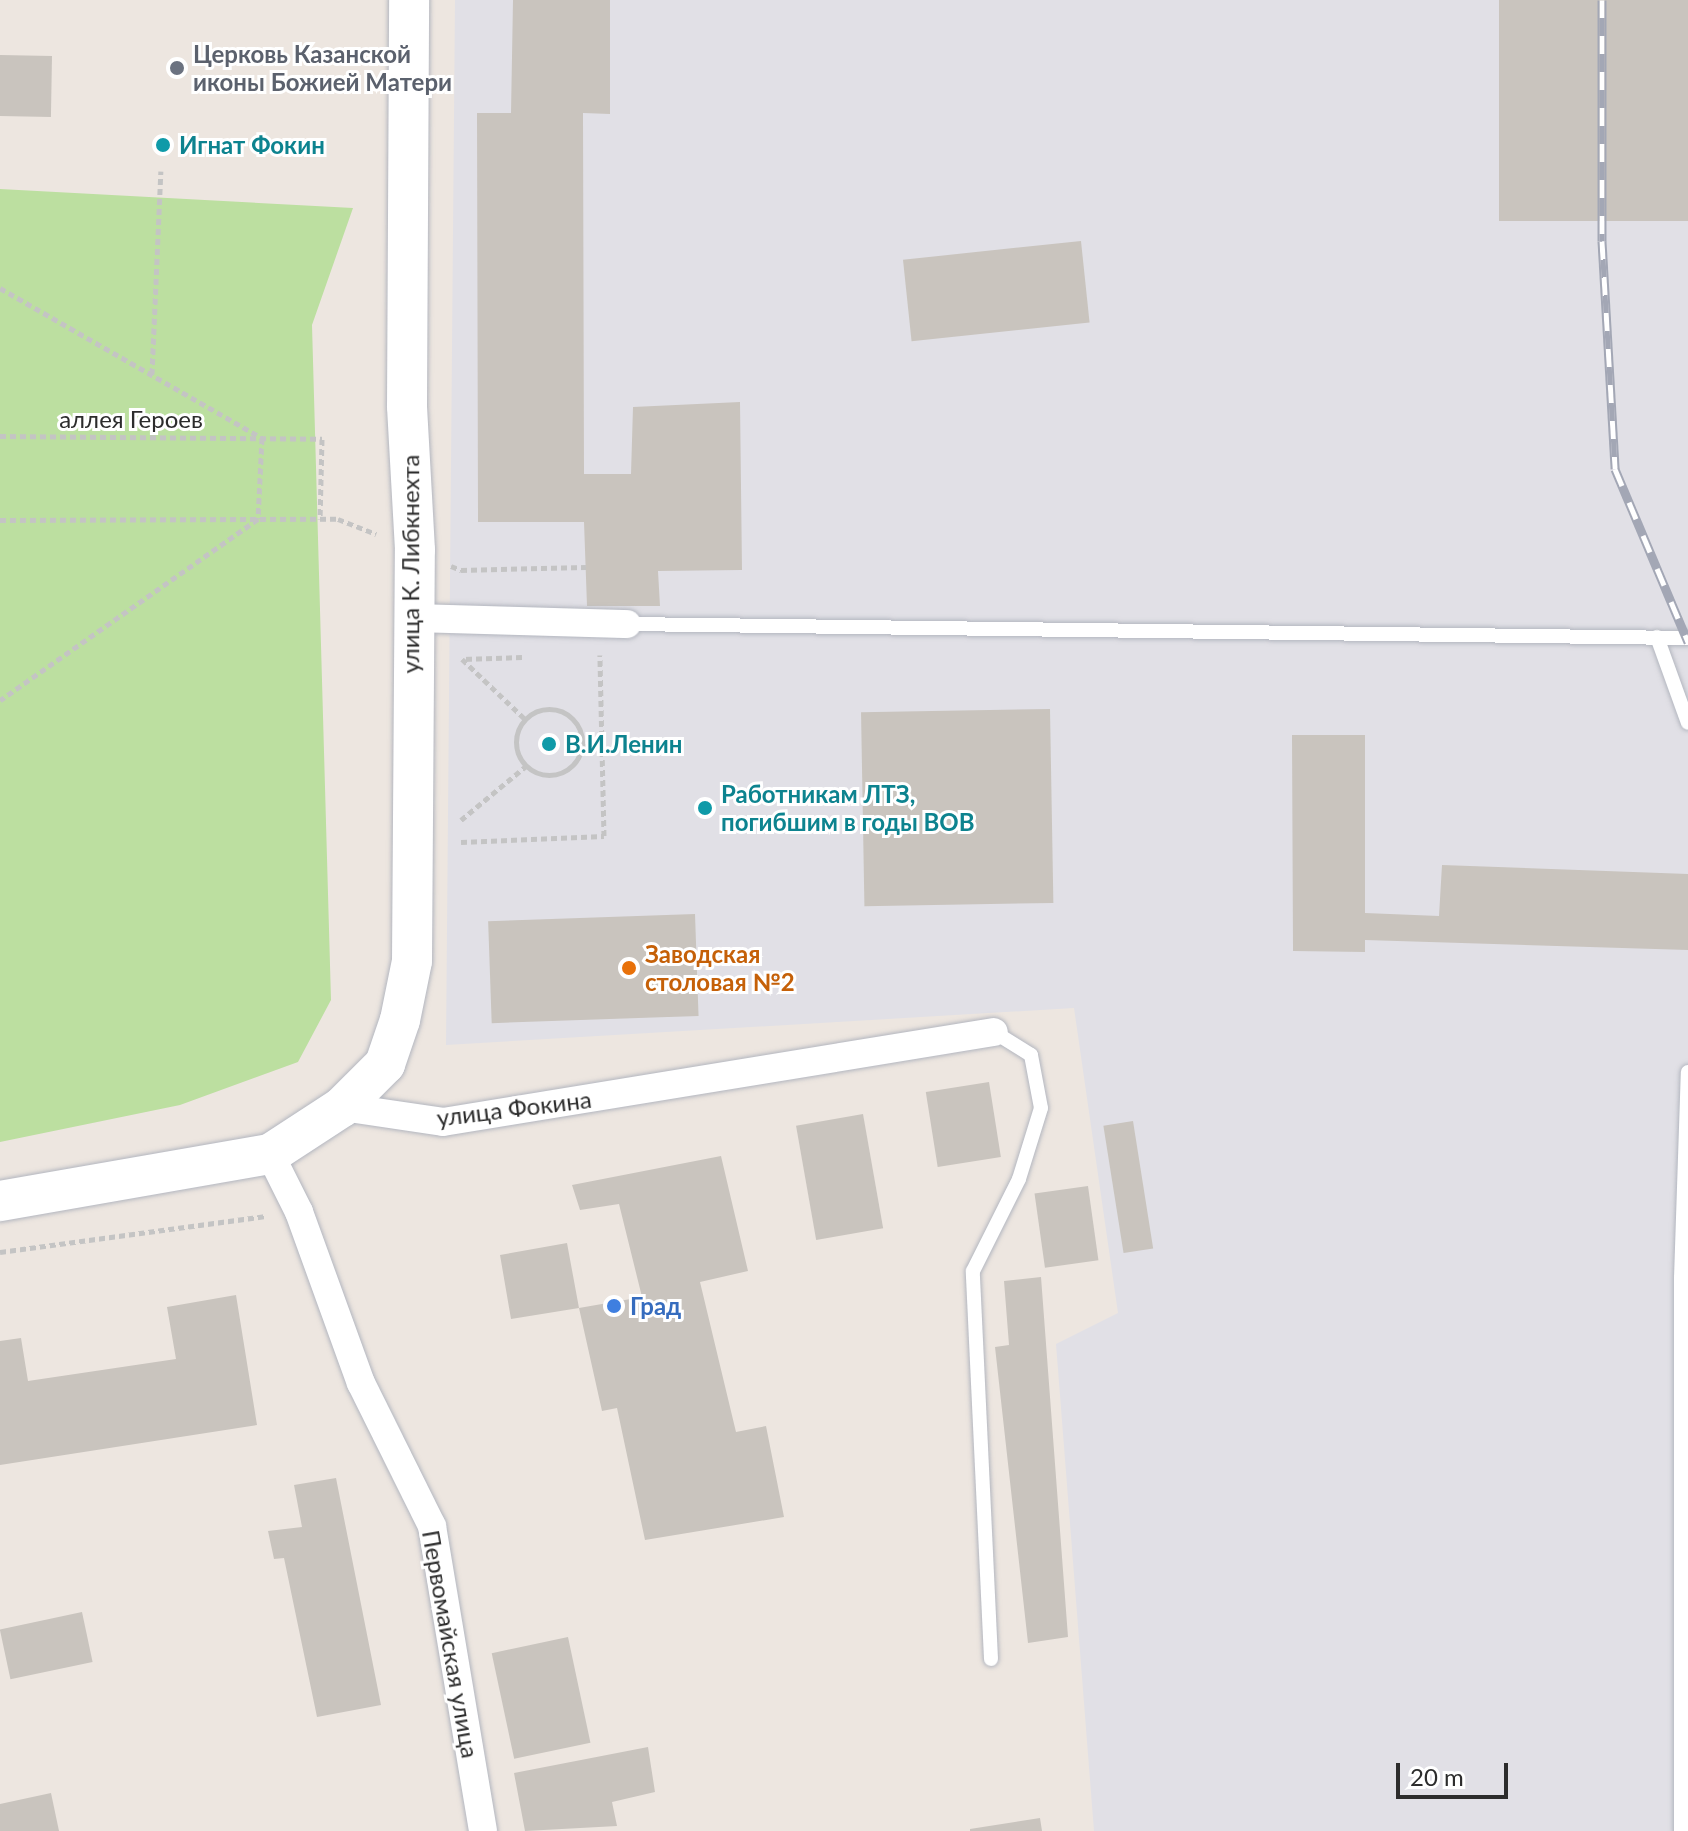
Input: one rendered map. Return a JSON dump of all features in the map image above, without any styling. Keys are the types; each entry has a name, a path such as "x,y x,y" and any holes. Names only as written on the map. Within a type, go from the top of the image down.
{"street":[{"name":"улица К. Либкнехта","path":"342,1107 385,1064 412,961 411,618 415,550 407,406 409,0"},
{"path":"411,618 627,624"},
{"name":"улица Фокина","path":"342,1107 443,1122 994,1032"},
{"path":"0,1201 270,1154 342,1107"},
{"name":"Первомайская улица","path":"270,1154 299,1212 361,1383 432,1526 483,1831"}],"lane":[{"path":"627,624 1688,638"},
{"path":"1657,637 1688,723"},
{"path":"991,1659 973,1271 1019,1179 1041,1108 1031,1055 994,1032"},
{"path":"1681,1831 1681,1278 1688,1072"}],"path":[{"path":"152,374 161,171"},
{"path":"0,288 262,438 258,519"},
{"name":"аллея Героев","path":"0,436 322,439 320,519"},
{"path":"0,520 258,519"},
{"path":"0,700 258,519"},
{"path":"461,842 604,836 600,655 584,656"},
{"path":"525,719 462,659 539,657"},
{"path":"550,708 564,711 581,732 583,746 571,767 560,773 536,773 526,766 516,742 525,719 550,708"},
{"path":"583,746 602,745"},
{"path":"461,820 526,766"},
{"path":"0,1252 299,1212"}],"shaded area":[{"path":"455,0 1688,0 1688,1831 1094,1831 1056,1344 1118,1313 1074,1008 446,1045"}],"green space":[{"path":"0,189 353,208 312,325 331,1000 298,1062 180,1105 0,1142"}],"building":[{"path":"513,0 610,0 610,114 583,113 584,474 631,474 633,407 740,402 742,570 658,571 660,606 587,606 584,522 478,522 477,113 511,113"},
{"path":"1499,0 1688,0 1688,221 1499,221"},
{"path":"0,55 52,56 51,117 0,116"},
{"path":"1081,241 1090,323 912,341 903,260"},
{"path":"1050,709 1053,903 864,906 861,712"},
{"path":"1292,735 1365,735 1365,913 1439,916 1442,865 1688,874 1688,950 1365,940 1365,952 1293,951"},
{"path":"695,914 699,1016 492,1023 488,921"},
{"path":"989,1082 1001,1157 938,1167 926,1092"},
{"path":"863,1114 883,1228 816,1240 796,1126"},
{"path":"1133,1121 1153,1248 1124,1253 1103,1126"},
{"path":"721,1156 748,1271 700,1282 736,1432 766,1426 784,1517 645,1540 617,1408 602,1411 579,1308 642,1297 619,1204 580,1210 572,1185"},
{"path":"1088,1186 1098,1260 1045,1268 1035,1194"},
{"path":"567,1243 579,1308 511,1319 500,1255"},
{"path":"1041,1277 1068,1637 1028,1643 995,1347 1009,1345 1004,1281"},
{"path":"236,1295 257,1425 0,1465 0,1341 21,1338 28,1381 176,1359 167,1307"},
{"path":"336,1478 381,1705 317,1717 284,1558 274,1559 268,1531 302,1527 294,1485"},
{"path":"82,1612 93,1662 10,1679 0,1629"},
{"path":"568,1637 590,1743 514,1759 492,1653"},
{"path":"648,1747 655,1792 612,1802 617,1826 525,1831 514,1773"},
{"path":"51,1793 59,1831 0,1831 0,1804"},
{"path":"1040,1818 1042,1831 970,1831 970,1829"}],"railway":[{"path":"1602,0 1602,241 1615,469 1688,642"}],"place":[{"name":"Церковь Казанской иконы Божией Матери","path":"177,68"},
{"name":"Игнат Фокин","path":"163,145"},
{"name":"В.И.Ленин","path":"549,744"},
{"name":"Работникам ЛТЗ, погибшим в годы ВОВ","path":"705,808"},
{"name":"Заводская столовая №2","path":"629,968"},
{"name":"Град","path":"614,1306"}]}
